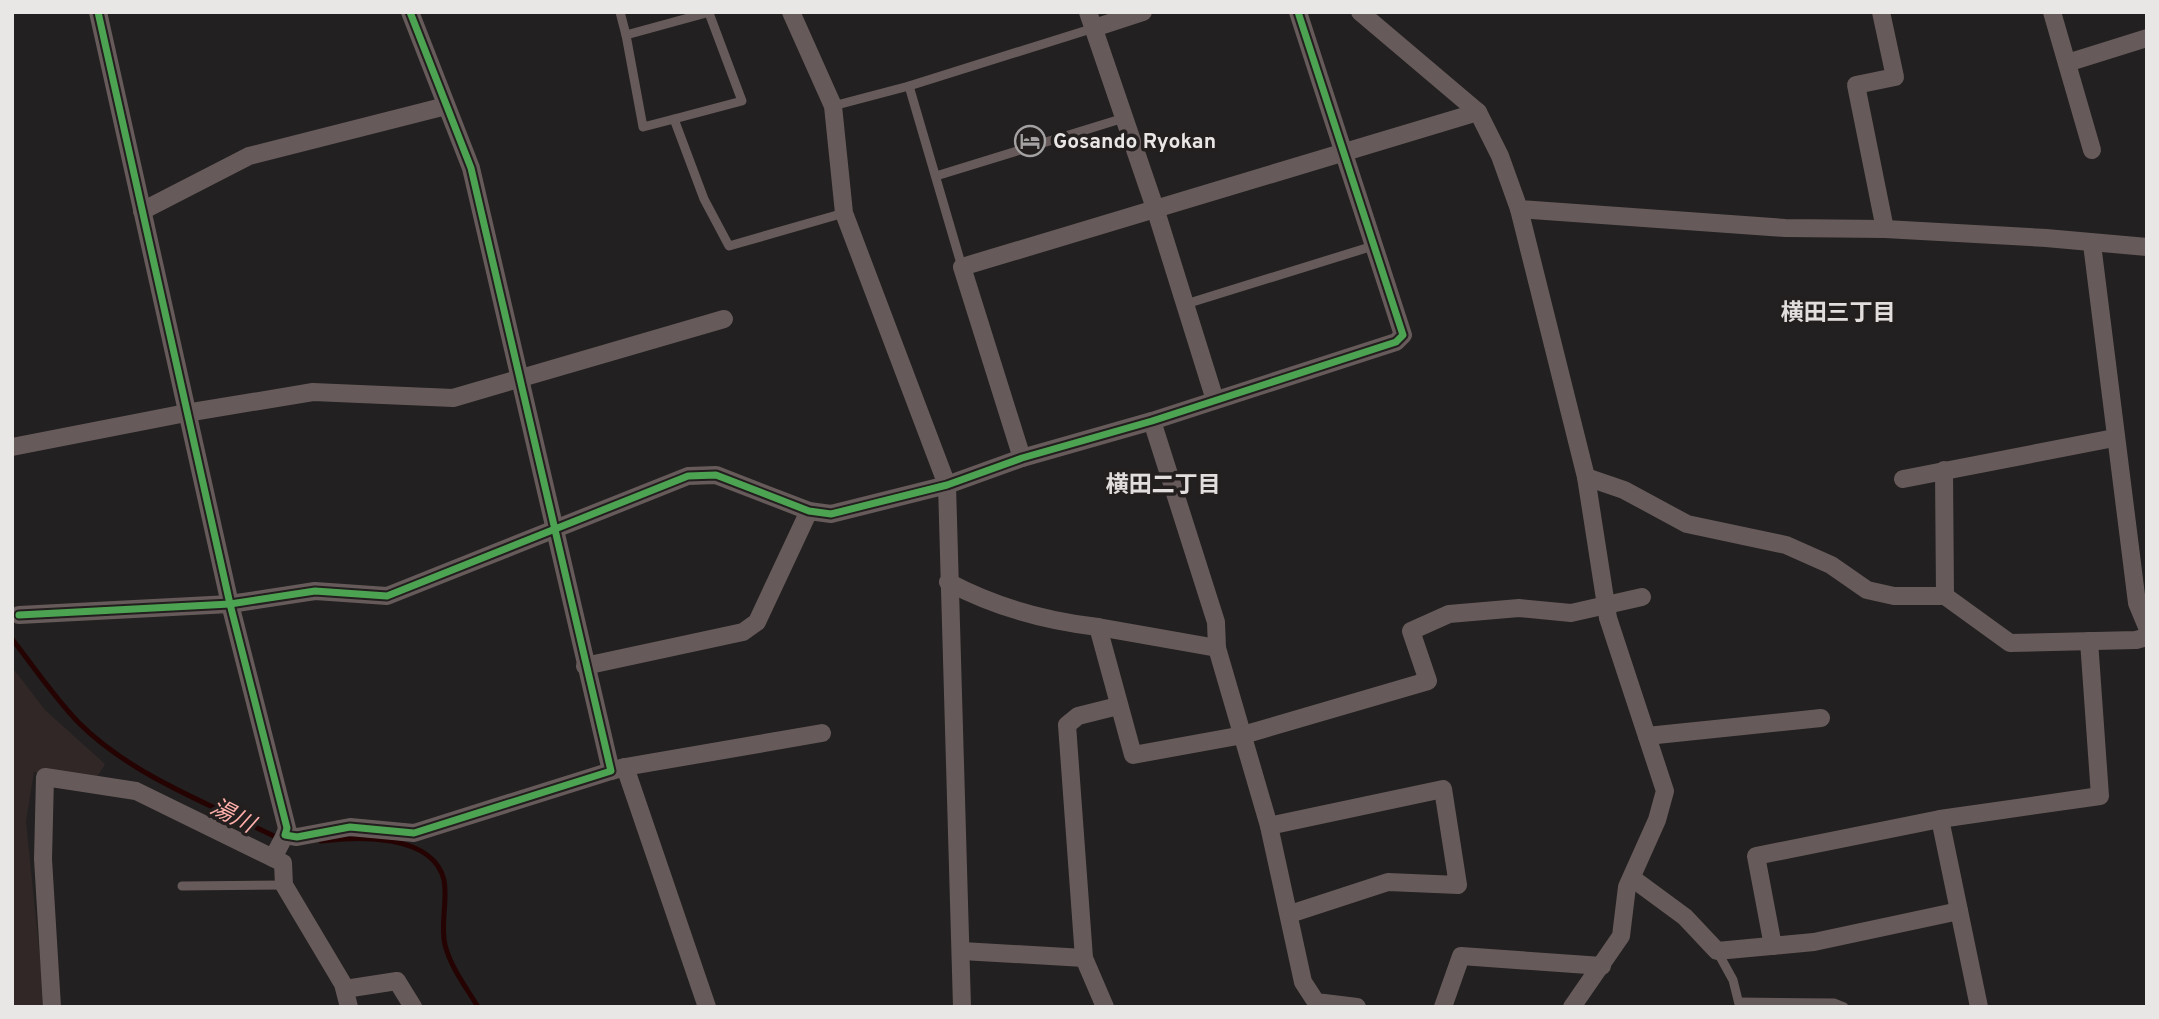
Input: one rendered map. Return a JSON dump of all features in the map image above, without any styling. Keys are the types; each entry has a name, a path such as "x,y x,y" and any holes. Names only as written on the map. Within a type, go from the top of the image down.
{"street":[{"path":"98,12 230,604 287,828 280,844 284,885 347,998 397,981 413,1007"},
{"path":"410,12 471,168 585,666 618,769 707,1007"},
{"path":"791,12 833,106 844,214 947,485 962,1007"},
{"path":"1143,12 1091,20 1155,208 1214,400"},
{"path":"19,615 230,604 314,591 387,596 688,476 716,475 809,511 831,514 947,485 1022,458 1152,421 1396,342 1403,335 1298,12"},
{"path":"1360,12 1478,112 1500,156 1519,209 1586,477 1605,606 1665,791 1657,820 1627,887 1621,936 1572,1007"},
{"path":"1881,12 1895,78 1856,85 1885,229"},
{"path":"2052,12 2092,150"},
{"path":"2067,63 2147,38"},
{"path":"142,211 249,156 446,106"},
{"path":"1022,458 962,267 1478,112"},
{"path":"1519,209 1785,228 1885,229 2147,247"},
{"path":"2092,244 2114,438 2137,603 2147,627"},
{"path":"12,447 186,413 313,392 453,398 724,319"},
{"path":"1152,421 1216,622 1217,648 1269,826 1303,982 1316,1002 1357,1007"},
{"path":"1903,479 2114,438"},
{"path":"1944,470 1945,596"},
{"path":"1586,477 1623,490 1687,524 1786,545 1832,565 1867,590 1894,596 1945,596 2010,643 2147,637"},
{"path":"585,666 743,632 757,622 809,511"},
{"path":"948,582 968,593 1051,622 1098,627 1217,648"},
{"path":"1098,627 1133,755 1243,735 1428,681 1411,631 1449,614 1520,608 1572,613 1642,597"},
{"path":"1773,946 1756,856 1940,819 2100,796 2089,641"},
{"path":"1105,1007 1084,958 1067,725 1078,716 1118,706"},
{"path":"1647,736 1821,718"},
{"path":"52,1007 43,859 46,777 136,790 280,844 297,837 349,827 414,832 618,769 822,733"},
{"path":"1269,826 1443,789 1458,885 1388,882 1290,914"},
{"path":"1940,819 1979,1007"},
{"path":"1632,878 1685,916 1717,951 1814,942 1959,911"},
{"path":"962,951 1084,958"},
{"path":"1443,1007 1461,956 1602,966"}],"lane":[{"path":"620,12 643,127 742,101 709,12 626,34"},
{"path":"833,106 909,86 1091,20"},
{"path":"909,86 962,267"},
{"path":"936,176 1124,118"},
{"path":"674,119 704,199 729,246 844,214"},
{"path":"1186,304 1373,246"},
{"path":"182,886 284,885"},
{"path":"1717,951 1733,980 1739,1004 1834,1003 1844,1007"}],"shaded area":[{"path":"12,667 45,710 105,764 96,779 34,772 26,821 45,1007 12,1007"}],"waterway":[{"name":"湯川","path":"12,639 61,703 100,742 148,774 278,838"},
{"name":"湯川","path":"321,841 392,841 410,846 437,865 445,888 445,945 455,969 478,1007"}],"cycle path":[{"path":"98,12 230,604 287,828 285,835 297,837 350,827 414,833 611,771 471,168 410,12"},
{"path":"19,615 230,604 315,591 387,596 688,476 716,475 809,511 831,514 947,485 1022,458 1152,421 1396,342 1403,335 1298,12"}],"place":[{"name":"Gosando Ryokan","path":"1030,141"}],"district":[{"name":"横田三丁目","path":"1838,312"},
{"name":"横田二丁目","path":"1163,484"}]}
